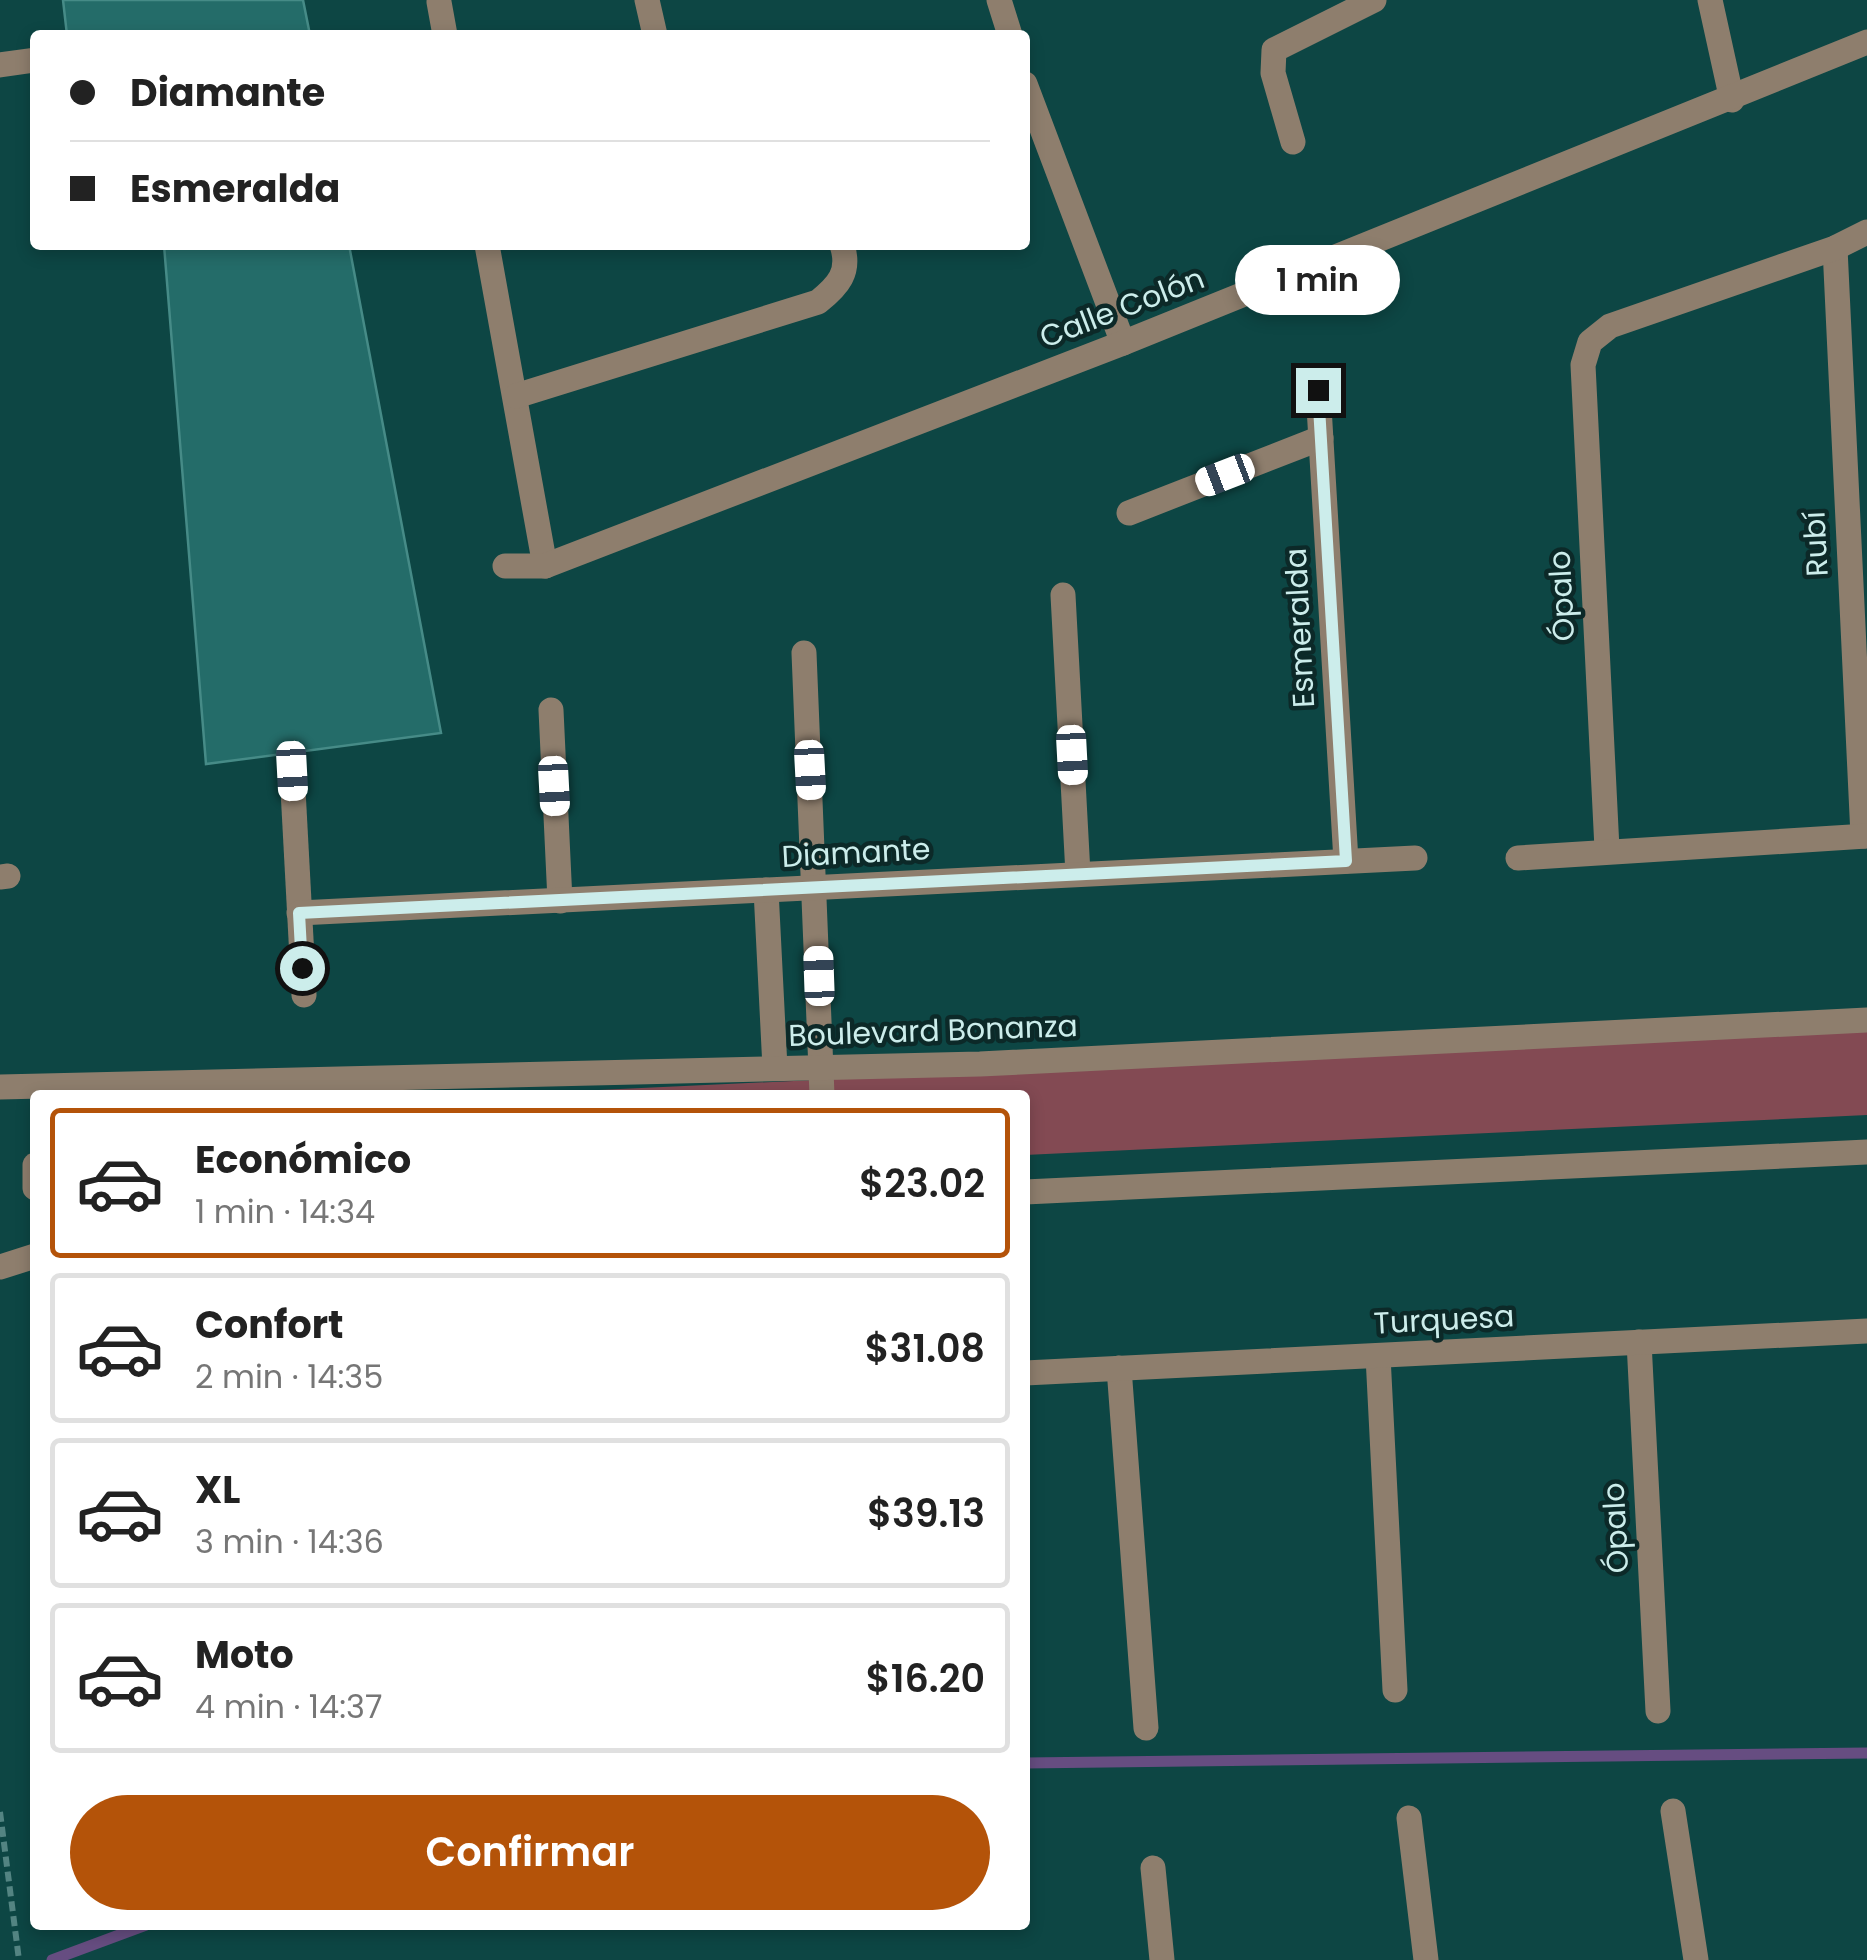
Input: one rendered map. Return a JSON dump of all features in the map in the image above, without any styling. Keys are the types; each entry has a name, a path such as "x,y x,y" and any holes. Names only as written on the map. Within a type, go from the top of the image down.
{"street":[{"path":"647,0 653,30"},
{"path":"1000,0 1009,30"},
{"path":"1293,142 1273,73 1274,50 1374,0"},
{"path":"1710,0 1732,100"},
{"path":"439,2 445,30"},
{"name":"Calle Colón","path":"505,566 545,566 1124,344 1867,42"},
{"path":"0,65 30,61"},
{"path":"1030,97 1124,344"},
{"path":"1834,248 1867,232"},
{"name":"Ópalo","path":"1606,849 1583,364 1590,342 1610,326 1834,248"},
{"name":"Rubí","path":"1834,248 1865,836"},
{"path":"488,250 545,566"},
{"path":"516,396 818,302 840,285 847,260 844,250"},
{"name":"Esmeralda","path":"1318,390 1346,861"},
{"path":"1129,512 1321,438"},
{"path":"1064,595 1078,874"},
{"path":"804,653 822,1090"},
{"path":"551,710 560,900"},
{"path":"292,771 304,996"},
{"path":"1518,858 1606,849 1865,836"},
{"name":"Diamante","path":"299,913 1415,858"},
{"path":"766,890 774,1068"},
{"name":"Boulevard Bonanza","path":"104,1090 821,1067 1867,1020"},
{"name":"Boulevard Bonanza","path":"0,1088 49,1090"},
{"path":"1030,1192 1867,1152"},
{"path":"0,1266 30,1257"},
{"name":"Turquesa","path":"1030,1373 1867,1331"},
{"name":"Ópalo","path":"1639,1342 1658,1711"},
{"path":"1378,1356 1395,1690"},
{"path":"1119,1368 1146,1728"},
{"path":"1673,1811 1696,1960"},
{"path":"1409,1818 1426,1960"},
{"path":"1153,1868 1162,1960"}],"path":[{"path":"0,1812 19,1960"}],"shaded area":[{"path":"1867,1031 1867,1115 1030,1155 1030,1090 598,1090"}],"building":[{"path":"63,0 303,0 309,30 66,30"},
{"path":"164,250 350,250 441,733 206,764"}],"waterway":[{"path":"1030,1763 1867,1753"},
{"path":"52,1960 133,1930"}],"route":[{"path":"302,968 299,913 1346,861 1318,390"}]}
